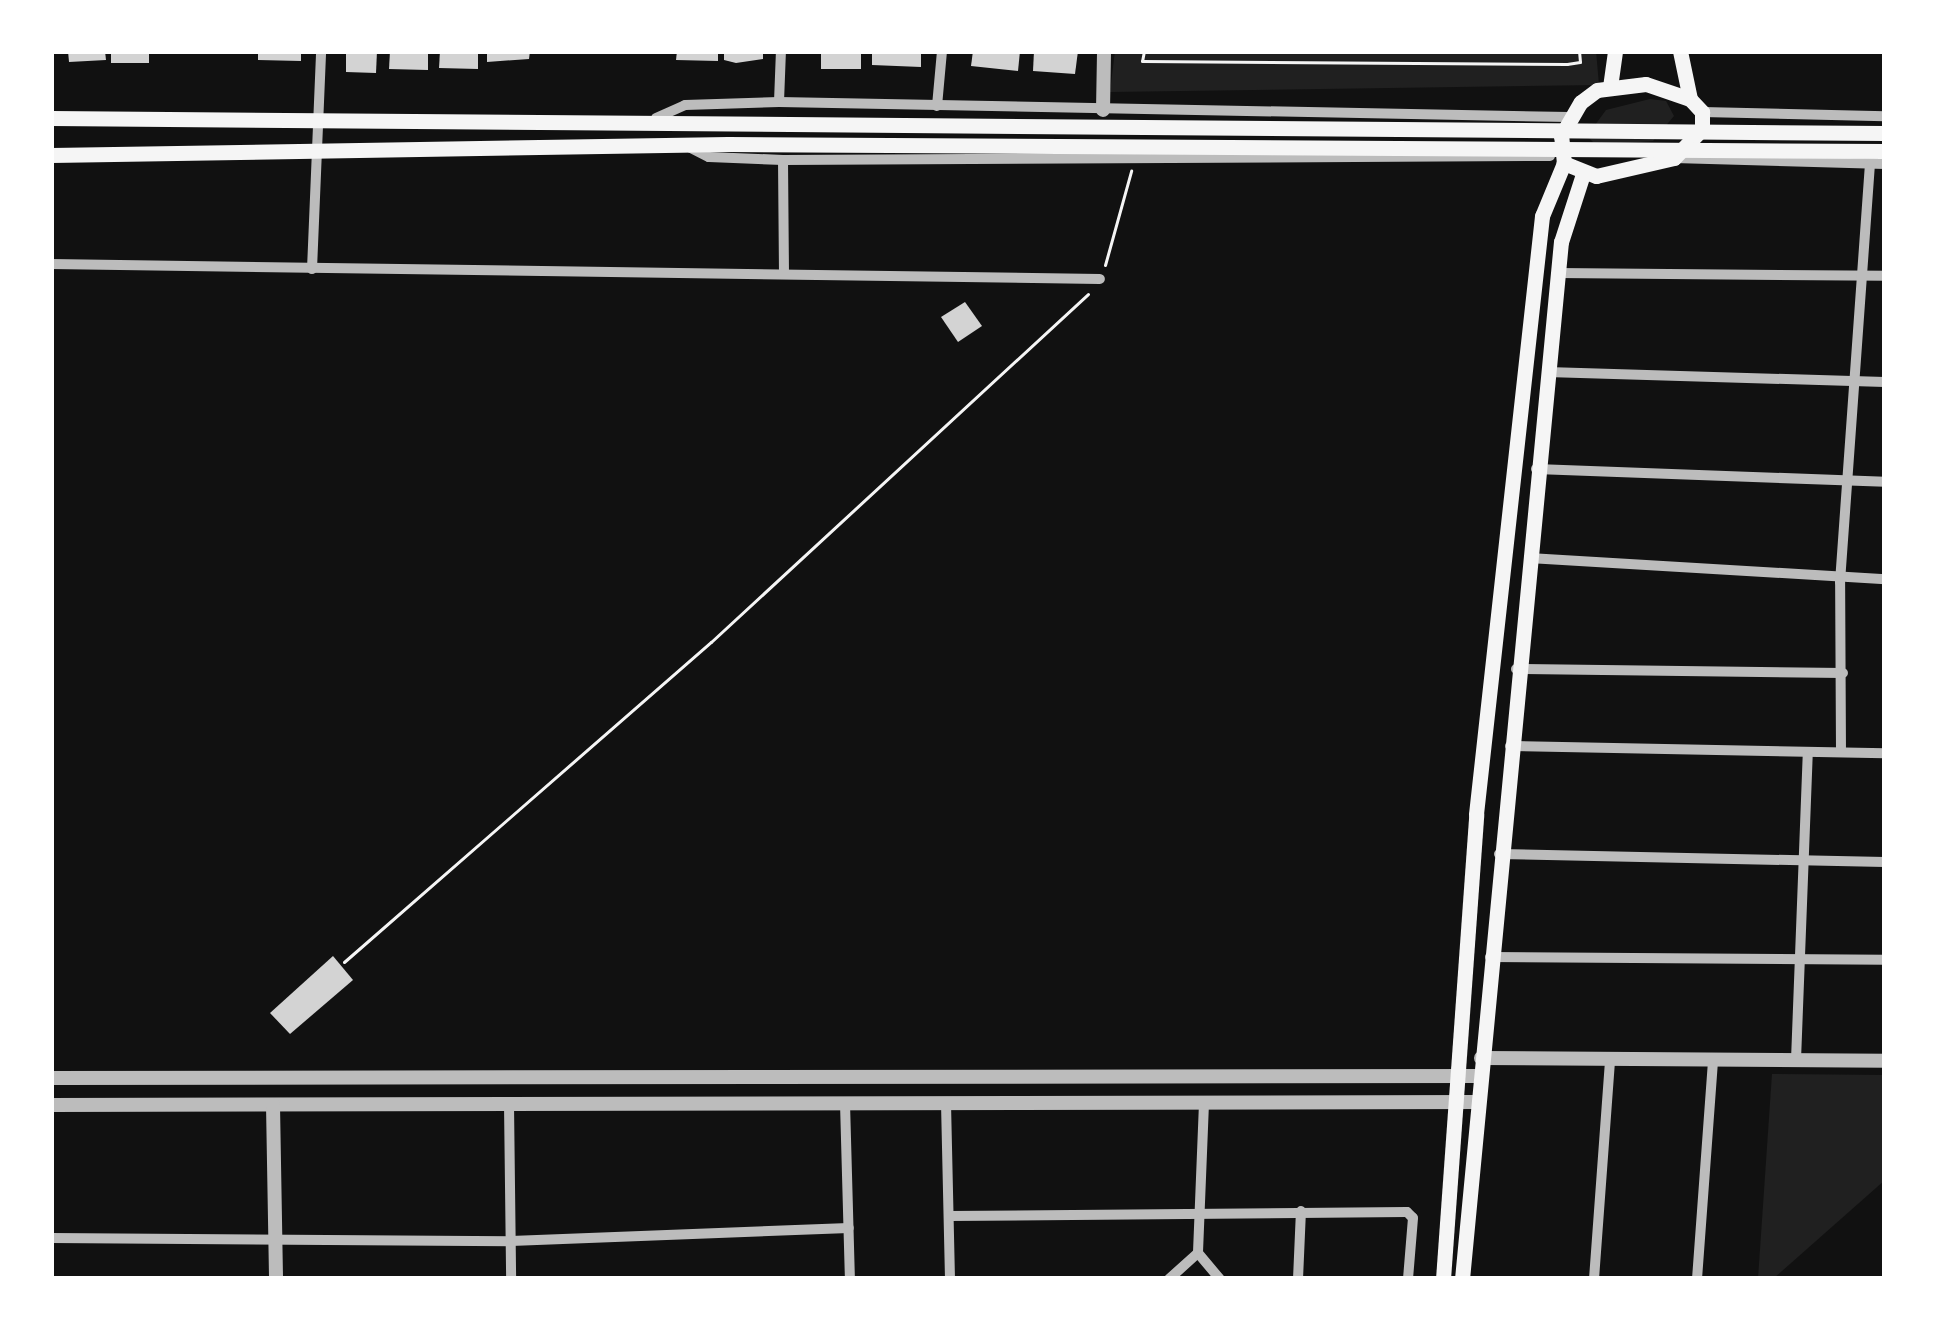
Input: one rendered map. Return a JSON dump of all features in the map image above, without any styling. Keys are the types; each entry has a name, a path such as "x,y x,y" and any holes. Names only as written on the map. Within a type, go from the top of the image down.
{"main road":[{"path":"1610,87 1615,51"},
{"path":"1562,159 1583,174 1674,158 1702,130 1680,51"},
{"path":"1443,1279 1453,1103 1542,216 1562,159 1569,117 1610,87 1646,84 1696,105"},
{"path":"51,118 656,118 1885,133"},
{"path":"51,154 323,156 728,144 1885,151"},
{"path":"1462,1279 1546,372 1557,273 1583,174"}],"street":[{"path":"312,269 323,156 321,51"},
{"path":"779,102 781,51"},
{"path":"937,106 942,51"},
{"path":"1103,110 1104,51"},
{"path":"656,118 685,105 779,102 1134,113 1569,117"},
{"path":"1696,105 1885,116"},
{"path":"1132,163 1134,113"},
{"path":"684,145 709,157 783,160 1562,159"},
{"path":"1674,158 1885,164"},
{"path":"783,160 784,274"},
{"path":"1841,752 1840,582 1870,164"},
{"path":"51,264 1100,279"},
{"path":"1557,273 1885,277"},
{"path":"1546,372 1885,382"},
{"path":"1536,469 1885,482"},
{"path":"1527,557 1840,582 1885,579"},
{"path":"1515,669 1843,673"},
{"path":"1508,746 1885,754"},
{"path":"1796,1060 1808,753"},
{"path":"1498,854 1885,862"},
{"path":"1490,957 1885,960"},
{"path":"1481,1058 1885,1061"},
{"path":"1594,1279 1610,1059"},
{"path":"1697,1279 1713,1060"},
{"path":"51,1078 1479,1076"},
{"path":"51,1105 1477,1102"},
{"path":"845,1103 850,1279"},
{"path":"946,1103 950,1279"},
{"path":"1169,1279 1198,1253 1204,1103"},
{"path":"509,1104 511,1279"},
{"path":"273,1105 276,1279"},
{"path":"950,1216 1203,1209 1412,1214 1408,1279"},
{"path":"1298,1279 1301,1211"},
{"path":"51,1238 511,1241 849,1228"},
{"path":"1198,1253 1220,1279"}],"path":[{"path":"1144,51 1142,62 1567,64 1580,62 1579,51"},
{"path":"1201,51 1566,51"},
{"path":"1308,62 1320,52"},
{"path":"1323,63 1334,52"},
{"path":"344,962 1041,345 1100,279 1132,163"}],"shaded area":[{"path":"1115,51 1596,51 1599,85 1110,92"},
{"path":"1650,99 1666,101 1674,116 1653,141 1596,145 1587,136 1606,110"},
{"path":"1772,1074 1885,1075 1885,1180 1773,1279 1758,1279"}],"building":[{"path":"68,51 105,51 106,60 69,62"},
{"path":"111,51 149,51 149,63 111,63"},
{"path":"258,51 301,51 301,61 258,60"},
{"path":"346,51 377,51 376,73 346,72"},
{"path":"390,51 428,51 428,70 389,69"},
{"path":"440,51 478,51 478,69 439,68"},
{"path":"487,51 530,51 529,59 487,62"},
{"path":"677,51 718,51 718,61 676,60"},
{"path":"724,51 763,51 763,59 736,63 724,60"},
{"path":"821,51 861,51 861,69 821,69"},
{"path":"872,51 921,51 921,67 872,65"},
{"path":"973,51 1020,51 1018,71 971,66"},
{"path":"1034,51 1078,51 1075,74 1033,71"},
{"path":"965,302 982,326 958,342 941,317"},
{"path":"333,956 353,980 290,1034 270,1013"}]}
